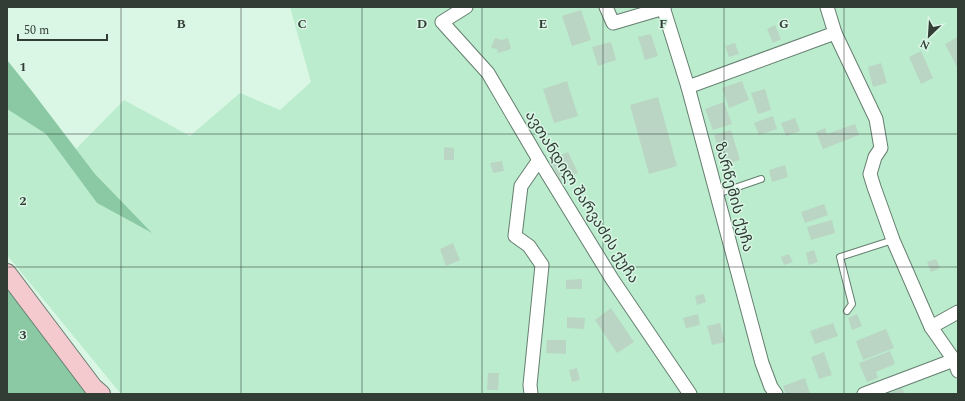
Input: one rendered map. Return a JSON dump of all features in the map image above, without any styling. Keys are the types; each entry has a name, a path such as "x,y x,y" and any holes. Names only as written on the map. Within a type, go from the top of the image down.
{"main road":[{"path":"7,273 93,387 101,394"}],"street":[{"name":"ავთანდილ შარვაძის ქუჩა","path":"466,7 442,22 488,74 612,278 690,394"},
{"path":"606,7 613,22 664,8"},
{"path":"827,7 835,33 876,119 881,148 875,157 870,174 893,240 931,327 956,366 864,394"},
{"name":"ზარწემის ქუჩა","path":"664,8 688,87 762,363 776,394"},
{"path":"688,87 835,33"},
{"path":"531,394 531,378 542,265 529,246 515,236 520,186 539,160"},
{"path":"931,327 958,312"}],"lane":[{"path":"717,194 761,179"},
{"path":"848,311 852,304 840,257 893,240"}],"green space":[{"path":"290,7 958,7 958,394 121,394 7,255 7,109 46,134 97,203 150,232 95,174 76,149 124,100 190,136 240,93 280,110 311,82"},
{"path":"7,60 95,174 152,233 97,203 46,134 7,109"},
{"path":"7,279 100,394 7,394"}],"building":[{"path":"581,10 591,40 572,46 562,16"},
{"path":"775,25 781,39 773,43 767,29"},
{"path":"651,34 658,56 645,60 638,37"},
{"path":"958,37 958,69 945,44"},
{"path":"495,38 502,40 508,38 511,49 498,53 497,49 491,48"},
{"path":"611,42 616,60 598,66 592,47"},
{"path":"735,43 739,54 729,57 725,46"},
{"path":"921,51 933,78 921,84 909,57"},
{"path":"881,63 887,83 873,87 868,67"},
{"path":"567,81 578,116 554,123 543,89"},
{"path":"742,81 749,100 729,108 722,88"},
{"path":"765,89 771,110 758,114 751,93"},
{"path":"658,97 677,166 649,174 630,105"},
{"path":"724,102 732,124 713,130 705,109"},
{"path":"773,116 777,129 759,135 754,123"},
{"path":"795,118 800,131 786,136 781,123"},
{"path":"855,124 859,135 823,149 816,132 825,128 827,134"},
{"path":"731,130 740,160 724,165 714,135"},
{"path":"444,147 454,148 454,160 444,160"},
{"path":"568,152 578,173 560,181 550,160"},
{"path":"502,161 504,171 493,173 490,163"},
{"path":"785,165 788,177 772,182 769,170"},
{"path":"824,204 828,215 805,223 801,212"},
{"path":"832,220 835,233 811,240 807,227"},
{"path":"453,243 460,260 446,266 440,249"},
{"path":"814,250 818,262 809,265 806,253"},
{"path":"789,254 793,262 784,265 781,257"},
{"path":"936,259 940,268 931,272 927,262"},
{"path":"582,279 582,289 566,289 566,280"},
{"path":"704,294 706,302 697,305 695,296"},
{"path":"611,308 634,342 617,353 595,320"},
{"path":"698,314 700,325 686,328 683,318"},
{"path":"857,314 862,326 852,330 848,318"},
{"path":"567,317 585,318 584,329 567,328"},
{"path":"720,323 725,342 712,345 707,326"},
{"path":"833,323 838,336 815,344 810,331"},
{"path":"886,329 894,348 863,360 856,341"},
{"path":"547,340 566,340 566,354 546,353"},
{"path":"890,351 895,364 876,372 878,378 867,382 859,363"},
{"path":"824,352 832,375 819,379 811,357"},
{"path":"577,368 580,380 572,382 569,370"},
{"path":"488,373 499,373 498,390 487,390"},
{"path":"805,378 810,394 786,394 783,386"},
{"path":"902,388 905,394 888,394"}]}
